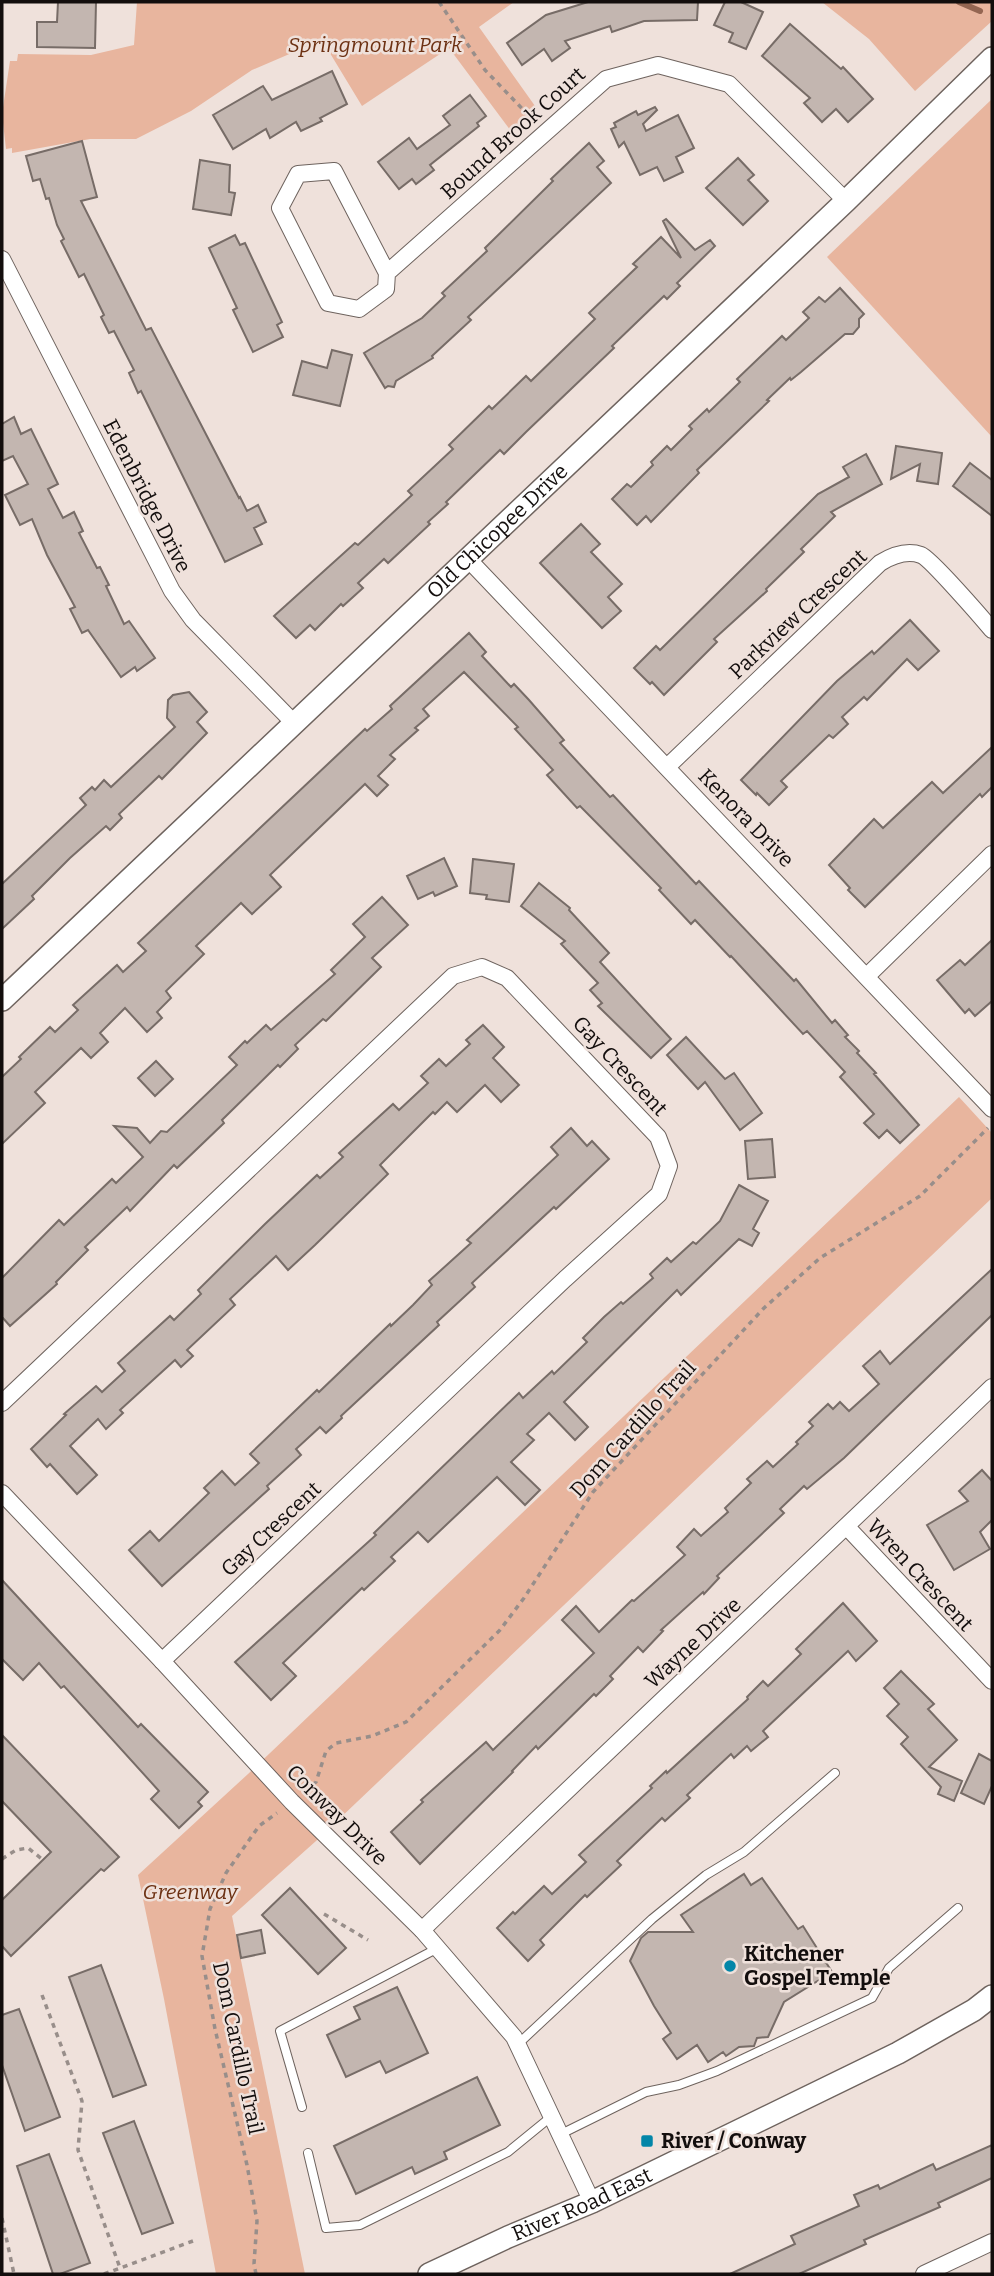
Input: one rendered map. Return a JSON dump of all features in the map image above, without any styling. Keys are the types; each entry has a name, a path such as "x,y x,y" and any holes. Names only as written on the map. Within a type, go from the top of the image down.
{"street":[{"name":"Old Chicopee Drive","path":"2,1000 846,201 992,58"},
{"name":"Bound Brook Court","path":"387,273 334,171 298,174 280,208 328,303 359,309 386,289 387,273 606,79 659,65 729,84 846,201"},
{"name":"Edenbridge Drive","path":"2,259 172,592 193,620 294,723"},
{"name":"Parkview Crescent","path":"667,767 889,557 905,552 924,555 992,630"},
{"name":"Kenora Drive","path":"467,558 992,1109"},
{"path":"867,976 992,854"},
{"name":"Gay Crescent","path":"2,1403 453,976 482,967 507,978 658,1137 669,1166 659,1194 565,1279 162,1661"},
{"name":"Wayne Drive","path":"422,1930 514,1839 992,1387"},
{"name":"Conway Drive","path":"2,1493 292,1802 422,1930 514,2036 592,2202"},
{"name":"Wren Crescent","path":"847,1527 992,1681"},
{"name":"River Road East","path":"429,2274 592,2202 898,2053 974,2010 992,1996"},
{"path":"924,2274 992,2242"}],"lane":[{"path":"518,2044 652,1919 706,1875 744,1852 835,1773"},
{"path":"561,2134 646,2092 679,2085 717,2071 872,1998 889,1968 958,1908"},
{"path":"302,2107 280,2031 438,1948"},
{"path":"308,2153 326,2228 360,2225 508,2152 552,2116"}],"path":[{"path":"439,2 485,70 546,132"},
{"name":"Dom Cardillo Trail","path":"303,1793 316,1782 326,1751 336,1743 372,1736 406,1722 500,1630 593,1492 764,1308 821,1258 920,1196 988,1128"},
{"name":"Dom Cardillo Trail","path":"256,2274 256,2210 215,2029 202,1955 211,1909 226,1873 259,1826 282,1810"},
{"path":"2,1859 16,1850 28,1848 42,1859"},
{"path":"324,1914 368,1940"},
{"path":"42,1995 82,2101 78,2150 120,2268"},
{"path":"2,2218 14,2274"},
{"path":"104,2274 192,2241"}],"green space":[{"name":"Springmount Park","path":"137,2 514,2 479,27 535,106 511,131 449,48 362,106 322,40 252,70 191,111 136,139 90,139 12,153 12,148 6,149 2,114 10,61 17,61 18,54 91,55 134,45"},
{"path":"822,2 992,2 992,21 915,91 869,39"},
{"path":"992,99 992,437 827,257"},
{"name":"Greenway","path":"959,1097 992,1133 992,1198 316,1841 232,1916 305,2274 216,2274 138,1875 248,1774"}],"building":[{"path":"58,2 96,2 95,48 37,47 37,22 57,22"},
{"path":"588,2 698,2 697,20 644,21 612,32 610,26 565,41 570,48 552,61 544,49 522,65 507,43 546,15"},
{"path":"725,2 741,2 763,12 746,49 729,42 733,33 714,25"},
{"path":"790,24 841,69 843,67 873,99 848,122 836,109 822,122 804,103 810,98 762,56"},
{"path":"332,71 347,104 301,131 296,122 270,138 266,129 233,149 213,115 263,86 272,100"},
{"path":"470,95 486,116 477,123 479,126 430,165 434,170 416,184 412,179 399,189 378,162 409,138 417,149 450,125 443,116"},
{"path":"655,107 657,110 643,124 646,131 678,115 694,148 676,157 683,172 664,181 657,167 640,175 624,142 619,147 611,129 616,127 614,123 636,111 638,115"},
{"path":"82,141 97,197 81,201 146,330 151,328 239,498 247,511 258,505 266,522 254,528 262,544 225,562 141,391 138,393 129,373 134,370 114,331 109,333 101,317 104,315 84,274 79,277 61,241 64,239 40,179 33,181 26,156"},
{"path":"589,143 604,161 597,167 611,183 468,317 471,320 432,356 433,358 396,381 394,387 385,388 364,353 422,318 445,296 442,293 487,251 485,248"},
{"path":"738,158 754,175 748,180 768,201 743,225 706,188"},
{"path":"200,160 230,165 229,192 235,193 231,215 193,209"},
{"path":"666,219 695,250 710,240 715,246 677,283 680,286 667,299 664,296 504,454 500,450 446,502 448,504 428,522 430,524 388,563 384,559 358,583 363,588 343,606 341,604 315,630 310,625 296,638 274,616 412,495 408,491 453,449 449,445 489,406 492,409 526,376 531,381 595,319 589,313 637,267 633,264 661,237 681,258 663,221"},
{"path":"235,235 240,245 245,243 282,322 277,325 283,337 253,352 233,310 237,308 209,248"},
{"path":"840,288 864,314 859,319 859,327 853,334 845,334 791,380 790,378 697,470 699,473 651,522 646,516 637,525 612,499 627,484 631,487 667,446 671,450 692,429 689,426 707,409 709,412 740,382 737,379 782,336 786,340 809,318 803,312 819,297 825,302"},
{"path":"332,350 352,355 340,406 293,395 302,361 327,368"},
{"path":"14,417 21,434 31,429 58,484 48,489 63,518 74,512 83,531 79,533 109,585 106,586 124,624 129,621 155,658 137,671 135,667 121,677 88,630 82,633 70,609 75,607 47,555 32,519 20,525 5,495 28,484 13,456 2,461 2,424"},
{"path":"896,446 942,453 938,484 917,481 920,464 891,479"},
{"path":"866,454 882,484 831,512 835,516 801,549 804,552 766,589 767,591 714,639 717,642 664,695 634,668 656,646 660,650 818,494 849,477 843,467"},
{"path":"970,463 992,480 992,516 953,486"},
{"path":"581,524 600,544 591,552 622,584 608,597 621,611 602,628 540,563"},
{"path":"910,620 939,651 918,670 907,659 867,700 864,697 842,717 848,724 833,738 829,735 781,781 787,787 769,805 757,793 756,795 741,780 837,681 872,651 874,654"},
{"path":"469,633 486,652 482,656 511,687 514,684 529,700 564,740 560,743 610,797 613,795 696,884 699,881 794,981 796,979 832,1023 835,1020 848,1035 845,1037 859,1051 857,1053 919,1125 900,1143 887,1130 879,1138 864,1123 874,1114 840,1077 845,1072 807,1031 803,1034 695,920 691,924 659,890 661,888 580,806 577,808 547,775 553,770 515,729 518,727 464,672 423,709 429,716 415,728 418,730 390,755 395,759 378,776 388,785 377,796 365,784 270,875 281,887 252,914 241,903 196,946 204,954 166,991 171,998 157,1012 162,1018 147,1032 125,1008 100,1033 108,1042 91,1058 81,1048 35,1092 45,1103 2,1144 2,1077 21,1059 19,1057 50,1027 55,1032 78,1010 73,1005 117,965 123,972 146,951 138,943 365,729 367,731 392,709 390,706"},
{"path":"189,692 207,712 197,722 207,733 162,779 159,776 119,814 122,818 110,830 106,826 70,858 32,896 34,899 2,929 2,884 86,805 80,798 92,787 95,790 104,780 111,787 175,727 167,718 168,700 173,695"},
{"path":"992,747 992,787 982,797 980,794 865,907 829,865 874,819 883,828 932,782 943,793"},
{"path":"444,858 457,886 435,896 433,892 418,899 407,876"},
{"path":"473,859 514,864 509,902 486,899 487,895 470,893"},
{"path":"539,883 570,908 609,953 600,962 671,1039 651,1058 598,1006 602,1003 590,990 598,983 561,944 565,941 521,906"},
{"path":"382,897 408,925 372,958 381,967 326,1021 323,1019 295,1045 298,1049 222,1120 224,1123 177,1168 174,1165 130,1211 127,1207 85,1247 88,1250 57,1284 10,1326 2,1317 2,1278 59,1220 64,1225 112,1179 116,1183 143,1157 114,1126 137,1128 150,1143 161,1131 167,1132 237,1065 229,1057 245,1041 247,1043 266,1025 271,1030 335,974 331,970 365,937 353,924"},
{"path":"992,940 992,1001 975,1016 969,1009 965,1013 937,980 960,960 965,965"},
{"path":"483,1025 504,1047 493,1058 519,1085 501,1102 485,1085 457,1112 447,1102 435,1114 433,1112 380,1165 388,1174 288,1270 276,1256 230,1299 235,1305 187,1350 193,1356 181,1367 175,1360 120,1410 123,1413 106,1429 98,1419 70,1446 97,1475 77,1494 50,1464 47,1467 31,1449 66,1415 64,1414 96,1386 102,1392 125,1371 118,1363 170,1316 174,1320 201,1294 198,1290 265,1224 317,1175 320,1178 343,1157 339,1153 393,1104 399,1110 428,1083 421,1076 439,1059 446,1066 470,1044 466,1040"},
{"path":"686,1037 725,1079 734,1073 762,1113 740,1130 705,1082 698,1089 667,1055"},
{"path":"156,1061 173,1079 155,1096 138,1078"},
{"path":"571,1128 587,1146 592,1141 609,1159 472,1283 475,1287 437,1322 439,1325 326,1433 320,1427 296,1449 301,1455 267,1486 269,1489 162,1586 129,1550 150,1531 159,1541 209,1493 204,1488 222,1471 235,1485 259,1463 250,1454 413,1305 432,1285 429,1281 471,1243 467,1240 558,1155 551,1147"},
{"path":"772,1139 775,1177 748,1179 745,1141"},
{"path":"739,1185 768,1201 753,1229 759,1233 752,1246 739,1239 681,1295 677,1290 564,1402 588,1427 575,1440 549,1413 527,1434 534,1440 511,1462 540,1490 525,1505 497,1477 428,1542 418,1532 391,1557 395,1561 364,1590 362,1588 283,1663 296,1676 271,1700 235,1662 376,1535 374,1533 519,1393 523,1398 552,1371 554,1374 587,1342 583,1338 621,1302 623,1304 653,1278 650,1274 667,1258 671,1262 693,1242 696,1244 720,1221"},
{"path":"992,1269 992,1315 844,1458 807,1489 804,1486 780,1509 784,1513 717,1576 719,1578 704,1594 703,1592 661,1630 663,1631 643,1652 638,1647 610,1676 613,1679 596,1696 594,1694 538,1749 536,1746 420,1864 391,1832 423,1802 421,1800 486,1742 493,1750 594,1653 562,1620 576,1606 599,1632 685,1555 677,1547 694,1529 701,1536 728,1512 725,1508 751,1483 747,1479 767,1461 773,1467 798,1444 796,1442 813,1426 809,1422 828,1404 833,1409 840,1402 849,1411 879,1384 863,1366 880,1351 890,1364"},
{"path":"982,1470 992,1481 992,1520 980,1532 990,1549 954,1570 927,1525 968,1501 959,1491"},
{"path":"2,1580 138,1727 141,1724 208,1792 198,1802 202,1806 179,1828 151,1799 159,1791 64,1686 61,1688 39,1663 23,1680 2,1659"},
{"path":"843,1603 877,1641 856,1661 848,1651 763,1731 768,1737 751,1751 747,1746 734,1758 731,1754 687,1795 690,1798 665,1821 662,1818 617,1861 621,1865 587,1897 585,1895 540,1940 544,1945 528,1961 497,1928 544,1886 552,1894 586,1862 579,1855 652,1788 650,1786 666,1771 667,1773 748,1699 763,1681 768,1686 801,1654 796,1649"},
{"path":"901,1671 934,1704 928,1709 957,1740 929,1767 962,1781 954,1801 938,1794 941,1787 901,1744 908,1737 887,1716 899,1704 884,1688"},
{"path":"2,1735 119,1857 104,1871 101,1869 11,1956 2,1946 2,1900 51,1852 2,1801"},
{"path":"979,1754 992,1761 992,1786 984,1804 961,1793"},
{"name":"Kitchener Gospel Temple","path":"744,1874 751,1885 762,1878 798,1929 803,1926 832,1972 784,2002 768,2037 757,2038 754,2046 739,2047 726,2056 723,2052 708,2062 697,2045 677,2059 663,2039 671,2033 630,1961 641,1938 648,1932 693,1932 681,1915"},
{"path":"290,1888 346,1948 318,1974 262,1915"},
{"path":"261,1930 265,1953 241,1958 237,1935"},
{"path":"101,1965 146,2085 113,2097 69,1977"},
{"path":"397,1987 428,2053 386,2073 380,2061 346,2077 327,2035 360,2019 354,2007"},
{"path":"19,2009 60,2117 25,2131 2,2065 2,2015"},
{"path":"477,2077 500,2125 444,2152 447,2159 415,2174 412,2167 356,2194 334,2146"},
{"path":"134,2121 173,2223 142,2234 103,2133"},
{"path":"992,2145 992,2178 938,2203 940,2207 864,2240 866,2244 799,2274 730,2274 795,2244 791,2236 859,2206 854,2195 878,2185 880,2189 933,2164 936,2170"},
{"path":"49,2154 90,2263 60,2274 53,2274 17,2166"}],"waterway":[{"path":"959,2 980,11"}],"place":[{"name":"Kitchener Gospel Temple","path":"730,1966"},
{"name":"River / Conway","path":"647,2141"}]}
